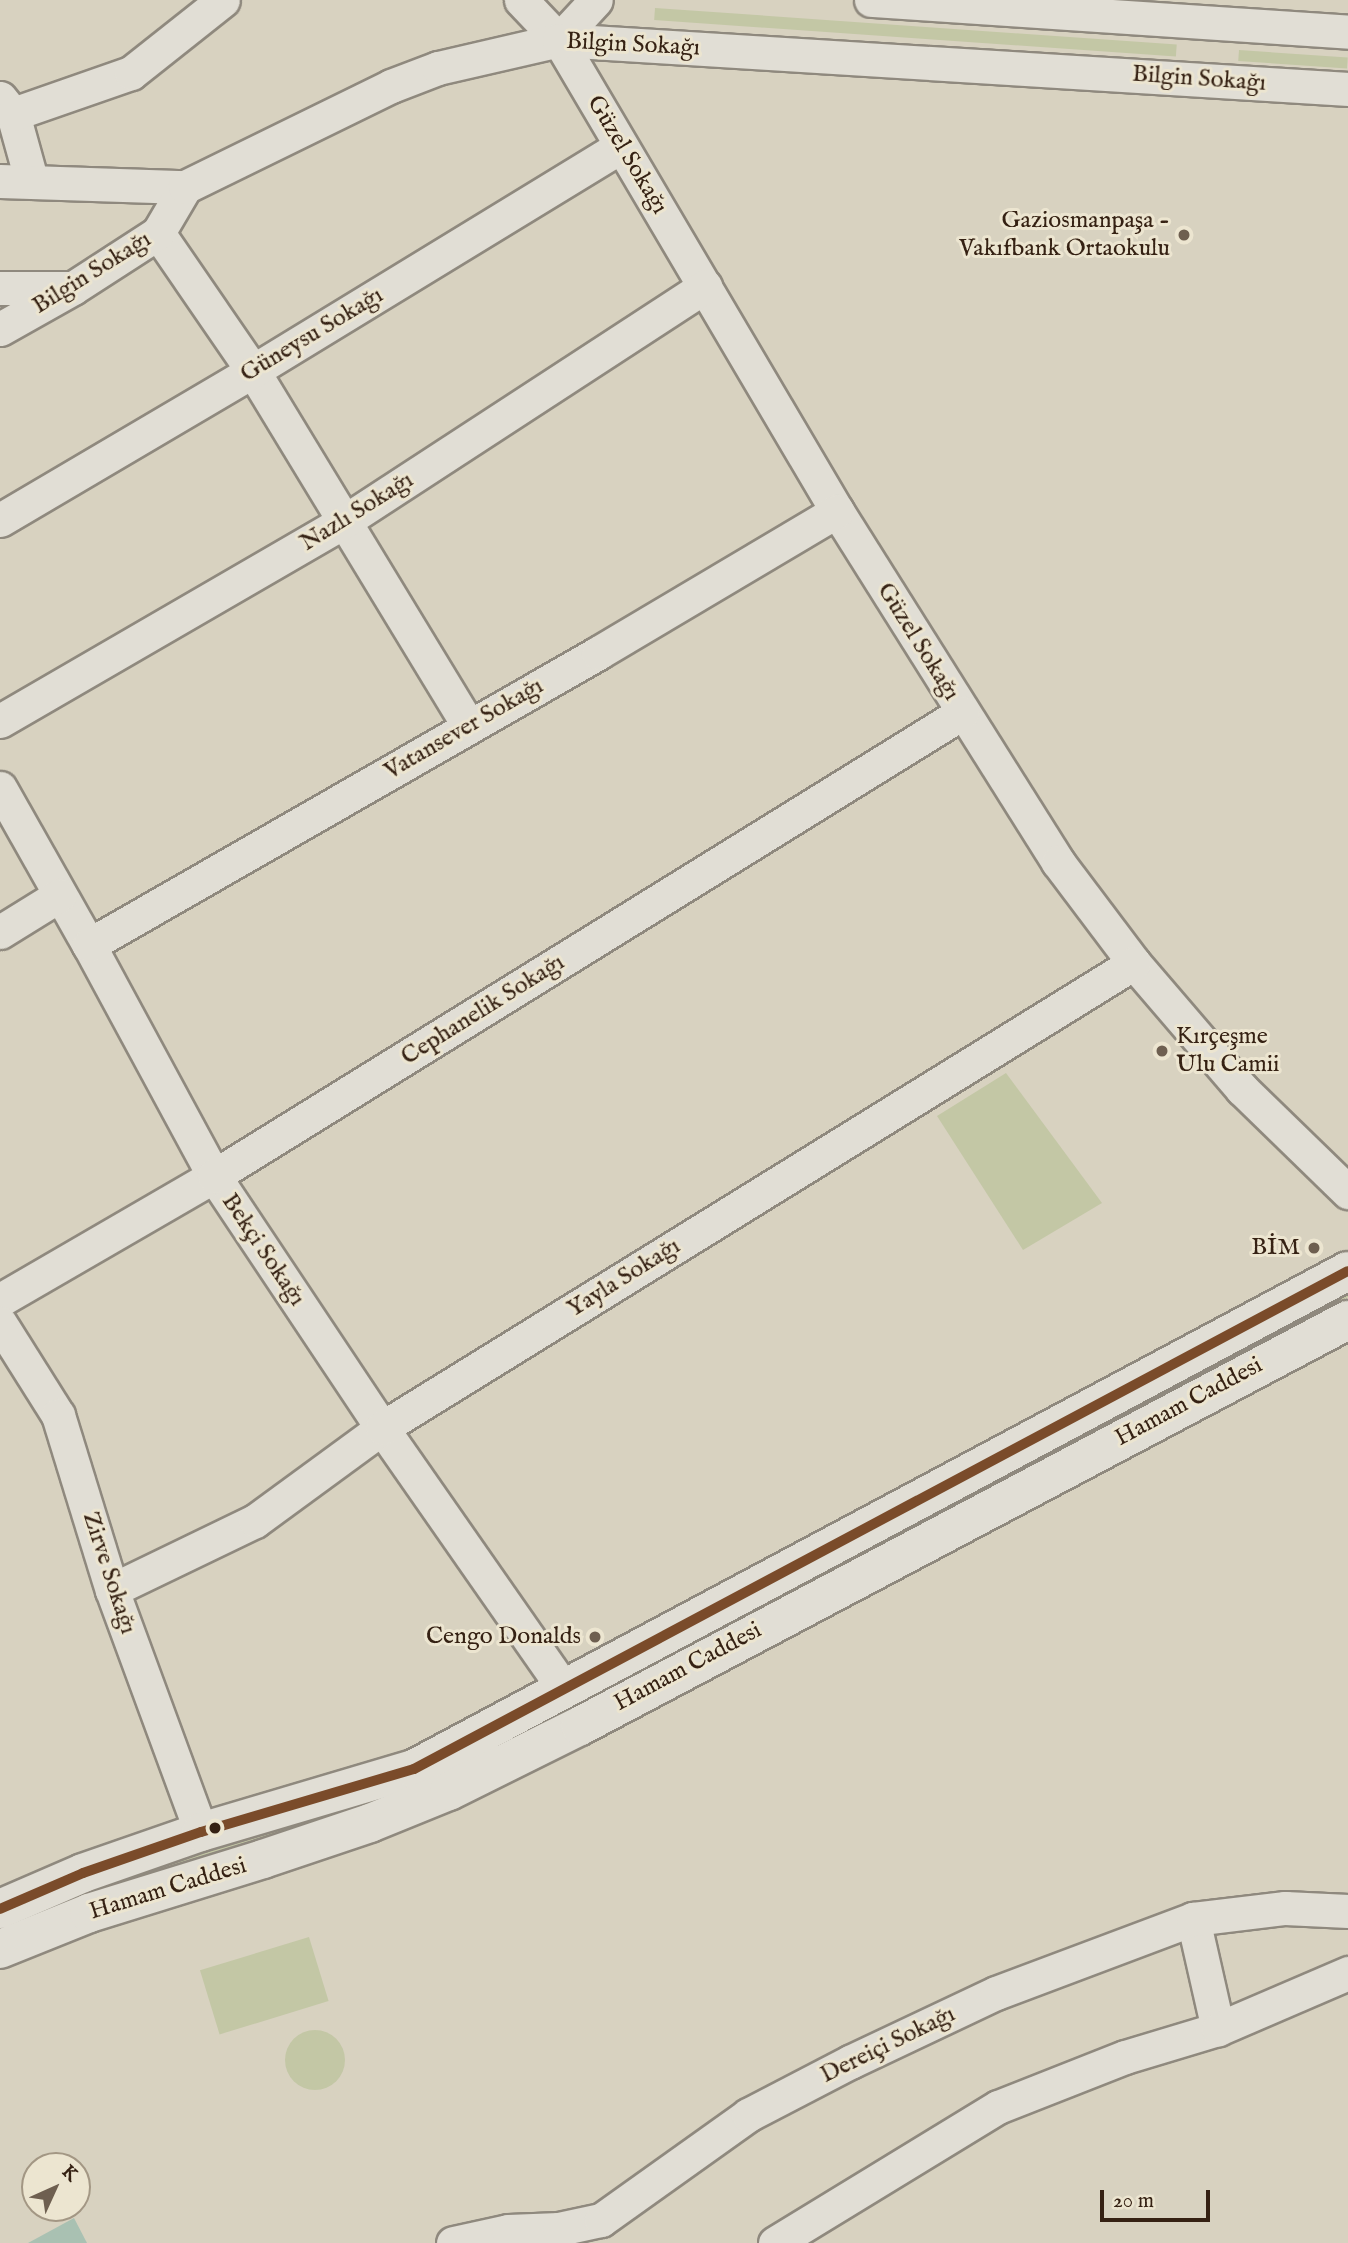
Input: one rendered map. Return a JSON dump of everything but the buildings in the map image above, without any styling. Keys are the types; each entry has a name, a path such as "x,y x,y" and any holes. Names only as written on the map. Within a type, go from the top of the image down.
{"main road":[{"name":"Hamam Caddesi","path":"0,1909 83,1873 201,1832 414,1769 1348,1271"},
{"name":"Hamam Caddesi","path":"0,1949 89,1913 370,1823 449,1791 580,1726 1348,1320"},
{"path":"564,1689 580,1726"}],"street":[{"path":"185,187 15,180 7,105 131,73 223,0"},
{"name":"Güzel Sokağı","path":"521,0 559,40 836,510 1058,862 1134,963 1242,1089 1348,1192"},
{"path":"559,40 596,0"},
{"path":"871,0 1211,25 1348,32"},
{"path":"1208,78 1211,25"},
{"name":"Bilgin Sokağı","path":"0,329 73,288 158,233 185,187 391,86 438,68 559,40 1208,78 1348,89"},
{"name":"Güneysu Sokağı","path":"0,520 253,372 621,146"},
{"path":"158,233 253,372 468,725"},
{"name":"Nazlı Sokağı","path":"0,721 345,522 705,286"},
{"path":"0,288 73,288"},
{"name":"Vatansever Sokağı","path":"89,945 468,725 598,653 836,510"},
{"name":"Cephanelik Sokağı","path":"0,1300 214,1176 962,713"},
{"name":"Bekçi Sokağı","path":"0,788 89,945 214,1176 382,1428 564,1689"},
{"path":"0,932 60,895"},
{"name":"Yayla Sokağı","path":"113,1590 255,1521 382,1428 1134,963"},
{"name":"Zirve Sokağı","path":"0,1323 58,1415 113,1590 201,1832"},
{"name":"Dereiçi Sokağı","path":"453,2243 508,2231 559,2229 601,2220 748,2115 850,2062 996,1993 1193,1919 1285,1908 1348,1910"},
{"path":"1193,1919 1219,2029"},
{"path":"775,2243 998,2107 1125,2057 1219,2029 1348,1973"}],"shaded area":[{"path":"655,8 1177,44 1176,56 654,20"},
{"path":"1239,50 1348,58 1347,69 1238,61"},
{"path":"1006,1073 1102,1203 1023,1250 937,1116"},
{"path":"1348,1290 1348,1297 904,1531 632,1680 618,1682"},
{"path":"520,1727 525,1734 360,1811 118,1883 0,1932 0,1920"},
{"path":"309,1937 329,2001 220,2034 200,1970"},
{"path":"309,2030 321,2030 340,2043 345,2060 343,2072 332,2085 321,2090 309,2090 290,2077 285,2066 285,2054 298,2035"},
{"path":"67,2222 76,2222 87,2243 28,2243"}],"transit line":[{"path":"0,1909 83,1873 201,1832 414,1769 1348,1271"}],"place":[{"name":"Gaziosmanpaşa - Vakıfbank Ortaokulu","path":"1184,235"},
{"name":"Kırçeşme Ulu Camii","path":"1162,1051"},
{"name":"BİM","path":"1314,1248"},
{"name":"Cengo Donalds","path":"595,1637"}]}
